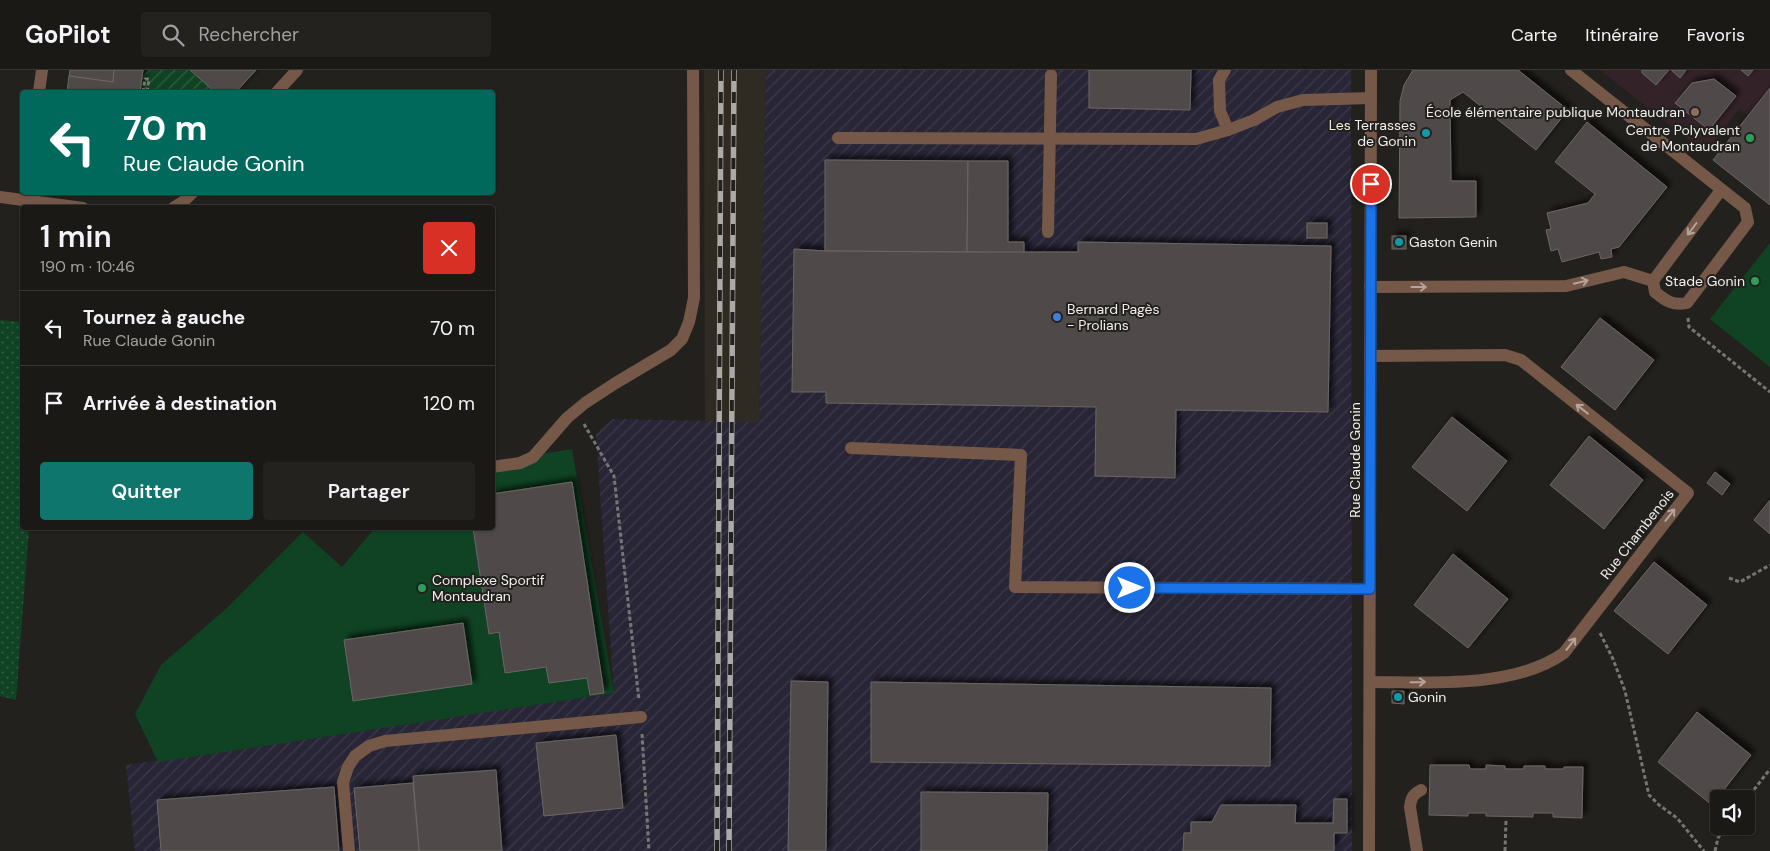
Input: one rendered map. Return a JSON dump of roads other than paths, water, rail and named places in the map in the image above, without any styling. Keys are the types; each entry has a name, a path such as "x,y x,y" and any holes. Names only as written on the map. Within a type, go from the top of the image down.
{"street":[{"path":"40,90 42,70"},
{"path":"279,90 297,70"},
{"path":"495,466 520,462 533,457 567,418 614,384 671,350 682,339 689,322 694,298 693,70"},
{"path":"1225,70 1219,80 1220,111 1228,130"},
{"name":"Rue Claude Gonin","path":"1369,851 1371,70"},
{"path":"1571,70 1745,208 1748,222 1687,303 1676,305 1665,300 1655,292 1653,281 1721,190"},
{"path":"1048,232 1051,75"},
{"path":"838,138 1196,139 1228,130 1254,120 1277,107 1303,100 1371,98"},
{"path":"177,205 189,195"},
{"path":"0,198 27,197 68,205"},
{"path":"1370,288 1566,286 1624,272 1653,281"},
{"name":"Rue Chambenois","path":"1370,356 1505,355 1521,360 1688,493 1564,653 1539,668 1518,674 1476,681 1370,682"},
{"path":"850,448 1021,454 1015,587 1370,589"},
{"path":"349,851 343,782 348,766 355,756 369,746 385,741 640,717"},
{"path":"1417,851 1410,807 1411,799 1415,793 1421,790"}],"railway":[{"path":"717,851 721,70"},
{"path":"729,851 734,70"}],"place":[{"name":"École élémentaire publique Montaudran","path":"1695,112"},
{"name":"Les Terrasses de Gonin","path":"1426,133"},
{"name":"Centre Polyvalent de Montaudran","path":"1750,138"},
{"name":"Gaston Genin","path":"1399,242"},
{"name":"Stade Gonin","path":"1755,281"},
{"name":"Bernard Pagès - Prolians","path":"1057,317"},
{"name":"Complexe Sportif Montaudran","path":"422,588"},
{"name":"Gonin","path":"1398,697"}]}
